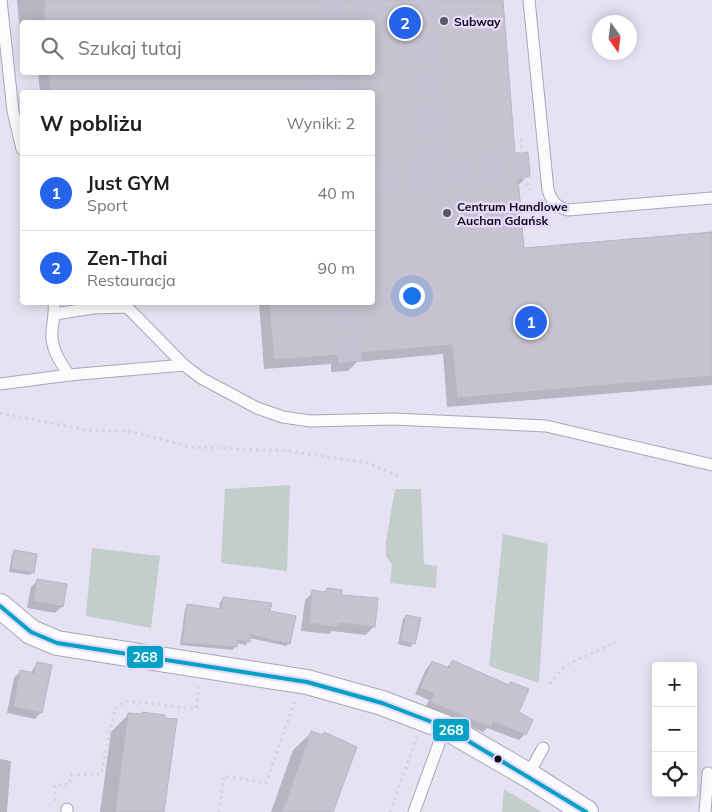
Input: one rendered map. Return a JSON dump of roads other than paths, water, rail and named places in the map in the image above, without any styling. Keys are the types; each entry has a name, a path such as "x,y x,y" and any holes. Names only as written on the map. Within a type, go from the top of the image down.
{"street":[{"path":"1,608 31,632 57,643 305,682 382,703 528,775 586,812"}],"lane":[{"path":"1,0 13,111 20,141"},
{"path":"529,0 548,190 551,200 558,207 568,210 712,198"},
{"path":"69,375 56,355 51,333 54,308 127,307 184,365 201,378 257,408 283,417 310,421 393,419 546,426 712,465"},
{"path":"0,384 69,375 184,365"},
{"path":"414,812 443,734"},
{"path":"528,775 544,748"},
{"path":"705,812 708,773"}],"tunnel":[{"path":"320,4 381,0"},
{"path":"422,0 435,174"},
{"path":"326,75 327,90"},
{"path":"375,179 523,166"},
{"path":"345,305 350,362"}],"place":[{"name":"Subway","path":"444,21"},
{"name":"Zen-Thai","path":"405,23"},
{"name":"Centrum Handlowe Auchan Gdańsk","path":"447,213"},
{"name":"Just GYM","path":"531,322"}]}
